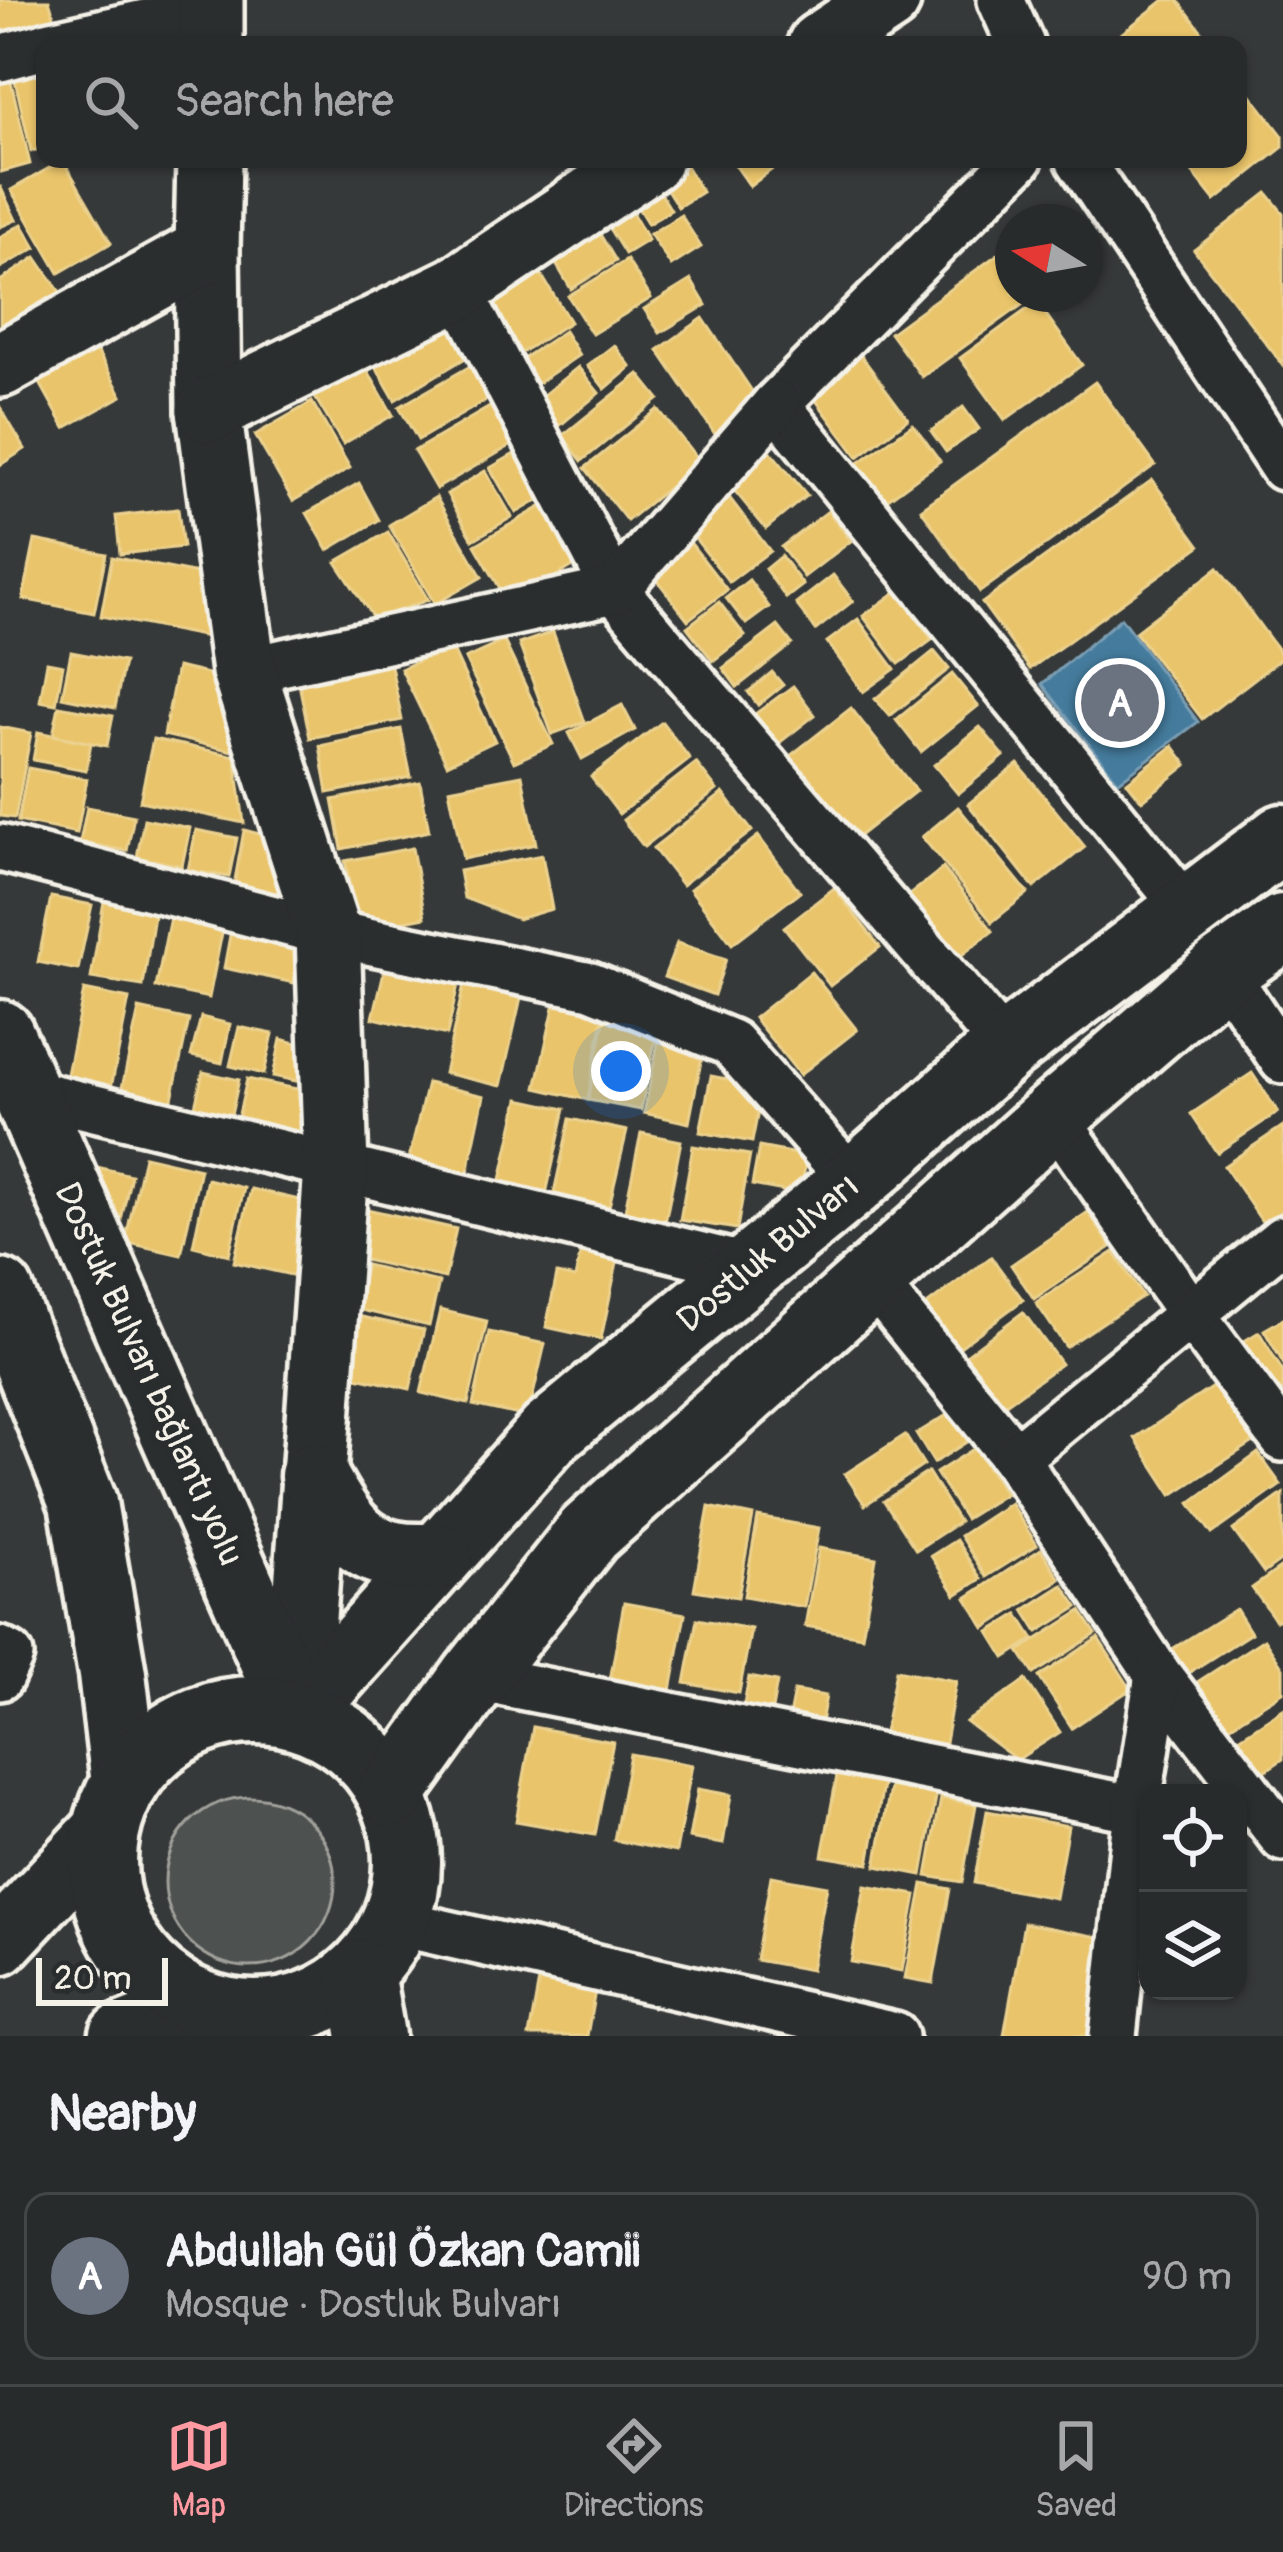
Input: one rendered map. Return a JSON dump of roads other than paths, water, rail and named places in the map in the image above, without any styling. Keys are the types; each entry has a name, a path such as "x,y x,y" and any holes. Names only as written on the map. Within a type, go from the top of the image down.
{"main road":[{"path":"795,36 812,0"},
{"path":"833,36 887,0"},
{"path":"209,168 208,410 244,671 328,933 336,1168 297,1714"},
{"path":"208,410 458,288 637,168"},
{"path":"0,365 207,250"},
{"name":"Dostluk Bulvarı","path":"297,1714 550,1433 854,1182 1006,1048 1283,838"},
{"path":"392,1793 475,1677 589,1533 1054,1116 1223,970 1283,928"},
{"name":"Dostuk Bulvarı bağlantı yolu","path":"12,1063 297,1714"},
{"path":"0,1293 82,1503 112,1674 115,1806 103,1878 113,1919 134,1955 208,2020"},
{"path":"314,1476 336,1516 362,1546 404,1560 439,1556"},
{"path":"0,1942 115,1806 157,1745 200,1719 248,1709 297,1714 336,1732 368,1759 392,1793 403,1825 408,1858 405,1890 378,1948 371,2036"},
{"path":"122,2036 284,2012 325,1998 378,1948"}],"street":[{"path":"1001,0 1017,36"},
{"path":"62,32 211,18"},
{"path":"0,58 36,43"},
{"path":"244,671 615,590 776,404 1010,168"},
{"path":"1084,168 1283,467"},
{"path":"458,288 615,590 1006,1048"},
{"path":"776,404 1187,909"},
{"path":"0,848 328,933 591,986 730,1043 854,1182"},
{"path":"1223,970 1283,1060"},
{"path":"12,1063 336,1168 751,1268"},
{"path":"1054,1116 1283,1438"},
{"path":"1016,1458 1283,1239"},
{"path":"871,1279 1016,1458 1158,1676 1283,1838"},
{"path":"0,1650 10,1654 0,1677"},
{"path":"1113,2036 1137,1809 1158,1676"},
{"path":"475,1677 1137,1809"},
{"path":"378,1948 895,2036"}],"place":[{"name":"Abdullah Gül Özkan Camii","path":"1120,703"}]}
